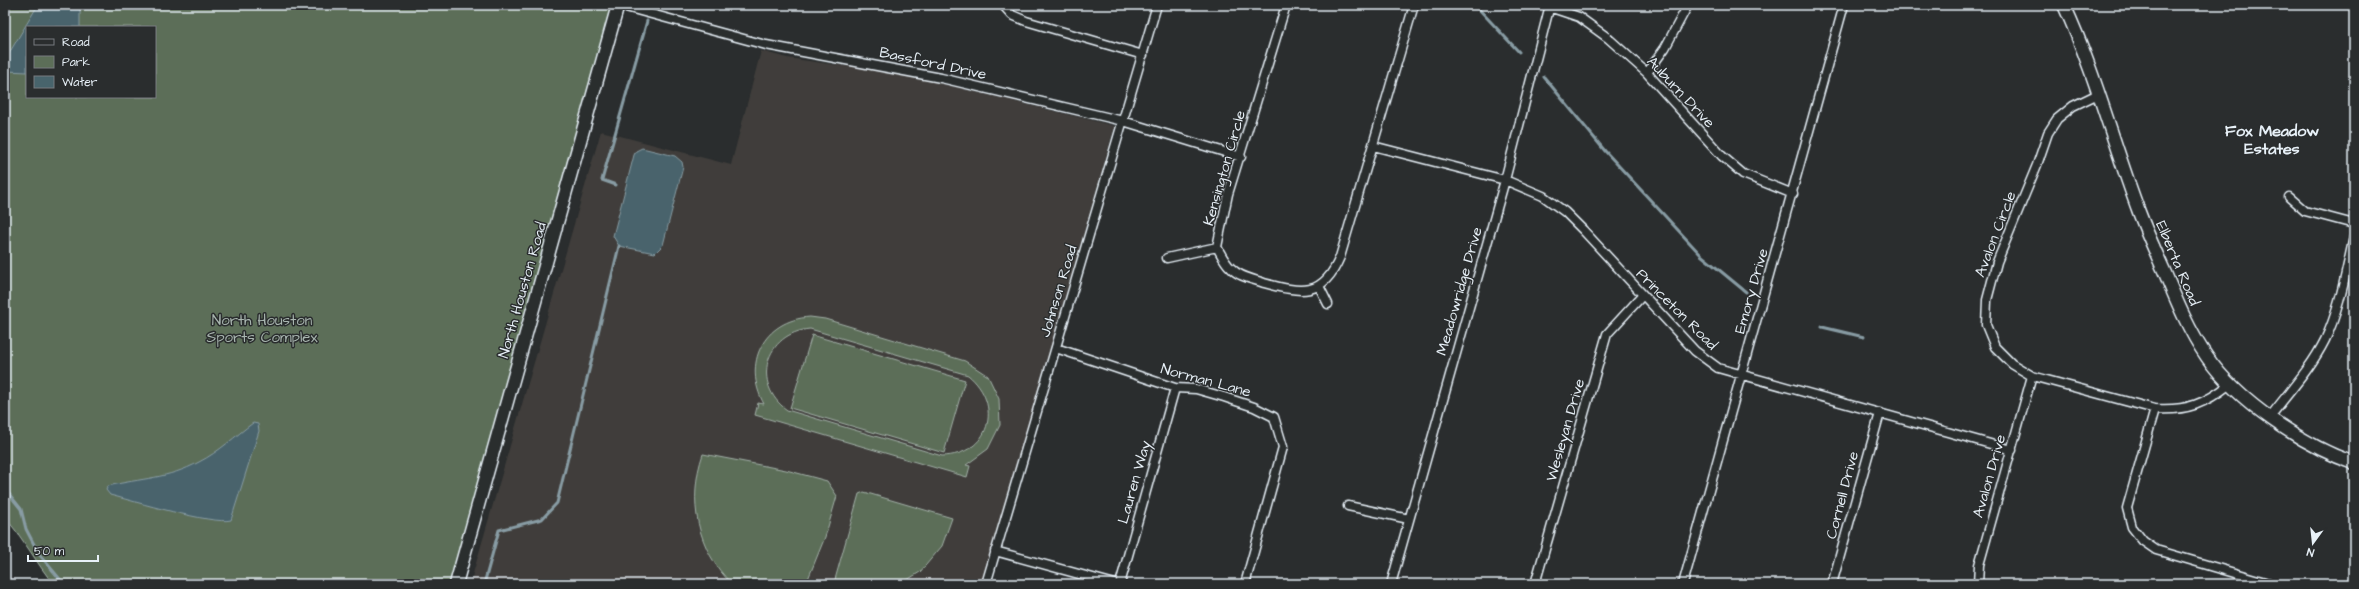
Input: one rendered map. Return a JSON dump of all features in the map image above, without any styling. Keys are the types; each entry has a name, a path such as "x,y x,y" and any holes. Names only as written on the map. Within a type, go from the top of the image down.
{"street":[{"name":"Bassford Drive","path":"618,5 766,46 942,78 1123,121 1241,157"},
{"name":"North Houston Road","path":"456,584 618,5"},
{"path":"1003,5 1012,15 1026,21 1143,55"},
{"name":"Johnson Road","path":"986,584 1157,5"},
{"name":"Kensington Circle","path":"1286,5 1241,157 1228,194 1217,247 1231,268 1242,276 1290,290 1310,290 1319,286"},
{"path":"1328,304 1319,286 1334,271 1340,258 1414,5"},
{"path":"1647,73 1665,48 1688,5"},
{"name":"Emory Drive","path":"1683,584 1793,194 1844,5"},
{"name":"Elberta Road","path":"2064,5 2090,64 2098,94 2139,213 2188,326 2207,358 2230,384 2270,417 2314,446 2354,463"},
{"name":"Auburn Drive","path":"1550,6 1579,17 1608,38 1647,73 1706,139 1743,174 1793,194"},
{"name":"Meadowridge Drive","path":"1391,584 1505,180 1550,6"},
{"name":"Avalon Circle","path":"2098,94 2074,106 2057,118 2048,134 2037,165 1997,262 1987,300 1986,325 1995,347 2012,364 2032,376 2155,409 2174,410 2193,406 2212,398 2230,384"},
{"name":"Princeton Road","path":"1373,146 1505,180 1543,196 1565,212 1695,351 1718,368 2012,450"},
{"path":"2289,197 2305,211 2354,224"},
{"path":"2270,417 2308,367 2325,339 2336,307 2354,237"},
{"path":"1167,258 1217,247"},
{"name":"Wesleyan Drive","path":"1535,584 1607,334 1642,296"},
{"name":"Norman Lane","path":"1056,348 1175,388 1196,390 1254,407 1274,417 1283,447 1245,584"},
{"name":"Avalon Drive","path":"1978,584 1979,565 2032,376"},
{"name":"Lauren Way","path":"1120,584 1175,388"},
{"path":"2155,409 2127,508 2132,527 2143,541 2156,550 2272,584"},
{"name":"Cornell Drive","path":"1832,584 1880,414"},
{"path":"1348,506 1409,519"},
{"path":"995,551 1115,584"}],"shaded area":[{"path":"761,51 787,58 903,74 1115,126 982,584 470,584 601,131 731,165"}],"green space":[{"name":"North Houston Sports Complex","path":"5,5 618,5 456,584 53,584 18,533 5,517"},
{"path":"810,317 825,319 965,361 988,376 999,399 1000,425 988,449 966,465 970,466 967,477 755,415 758,403 764,404 758,389 755,374 756,360 761,347 769,335 780,326 794,320","holes":["810,329 968,375 979,387 986,400 988,414 986,426 981,438 971,447 958,453 942,456 787,410 776,399 769,387 767,374 768,361 773,350 782,340 795,333"]},
{"path":"812,335 965,380 944,453 790,408"},
{"path":"703,454 786,470 827,481 837,496 825,537 806,584 732,584 720,571 710,556 698,524 696,489 698,471"},
{"path":"864,492 952,518 942,546 920,572 907,580 896,584 834,583 859,494"}],"water":[{"path":"38,5 80,5 80,26 26,26 26,72 7,71 5,68 5,60"},
{"path":"642,148 675,156 682,162 683,167 663,245 655,253 619,246 613,236 634,155 636,151"},
{"path":"253,423 258,424 259,431 231,520 222,521 172,512 110,495 106,490 108,486 165,475 188,468 213,454"}],"waterway":[{"path":"1475,5 1519,52"},
{"path":"616,185 602,180 647,21"},
{"path":"1544,77 1605,151 1701,255 1746,292"},
{"path":"484,584 499,530 542,519 557,503 619,246"},
{"path":"1822,327 1864,337"},
{"path":"5,489 21,509 26,529 39,554 64,584"}],"district":[{"name":"Fox Meadow Estates","path":"2272,139"}]}
